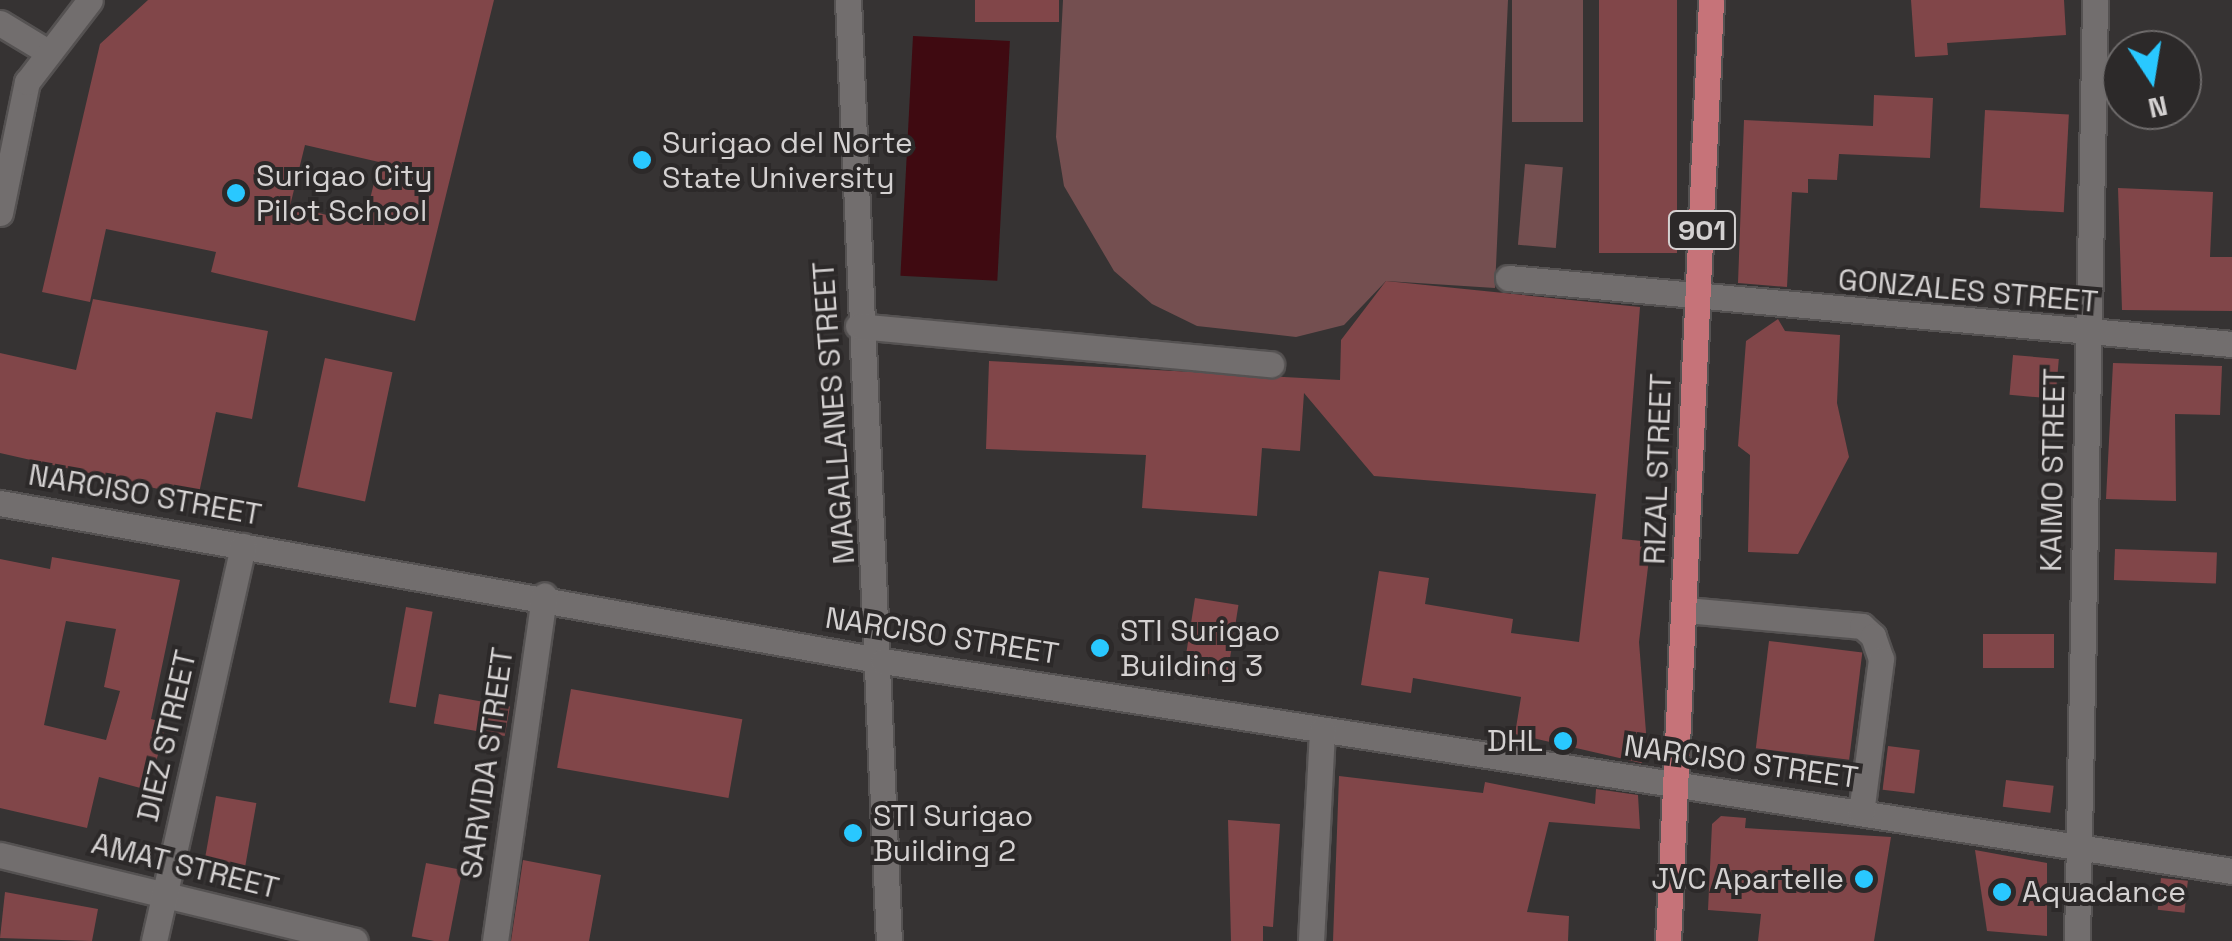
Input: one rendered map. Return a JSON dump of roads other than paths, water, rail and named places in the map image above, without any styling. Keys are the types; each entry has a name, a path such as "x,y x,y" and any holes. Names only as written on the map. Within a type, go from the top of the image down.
{"main road":[{"name":"RIZAL STREET","path":"1668,941 1711,0"}],"street":[{"path":"0,213 43,49 90,0"},
{"name":"MAGALLANES STREET","path":"848,0 858,326 883,661 889,941"},
{"name":"KAIMO STREET","path":"2077,941 2095,0"},
{"path":"0,23 43,49"},
{"name":"GONZALES STREET","path":"1508,278 2089,336 2232,344"},
{"path":"858,326 1271,364"},
{"name":"NARCISO STREET","path":"0,503 544,595 883,661 2232,871"},
{"name":"DIEZ STREET","path":"154,941 243,546"},
{"name":"SARVIDA STREET","path":"495,941 544,595"},
{"path":"1686,610 1862,626 1873,636 1881,659 1862,813"},
{"path":"1311,941 1322,730"},
{"name":"AMAT STREET","path":"0,856 355,941"}],"place":[{"name":"Surigao del Norte State University","path":"642,160"},
{"name":"Surigao City Pilot School","path":"236,193"},
{"name":"STI Surigao Building 3","path":"1100,648"},
{"name":"DHL","path":"1563,741"},
{"name":"STI Surigao Building 2","path":"853,833"},
{"name":"JVC Apartelle","path":"1864,879"},
{"name":"Aquadance","path":"2002,892"}]}
